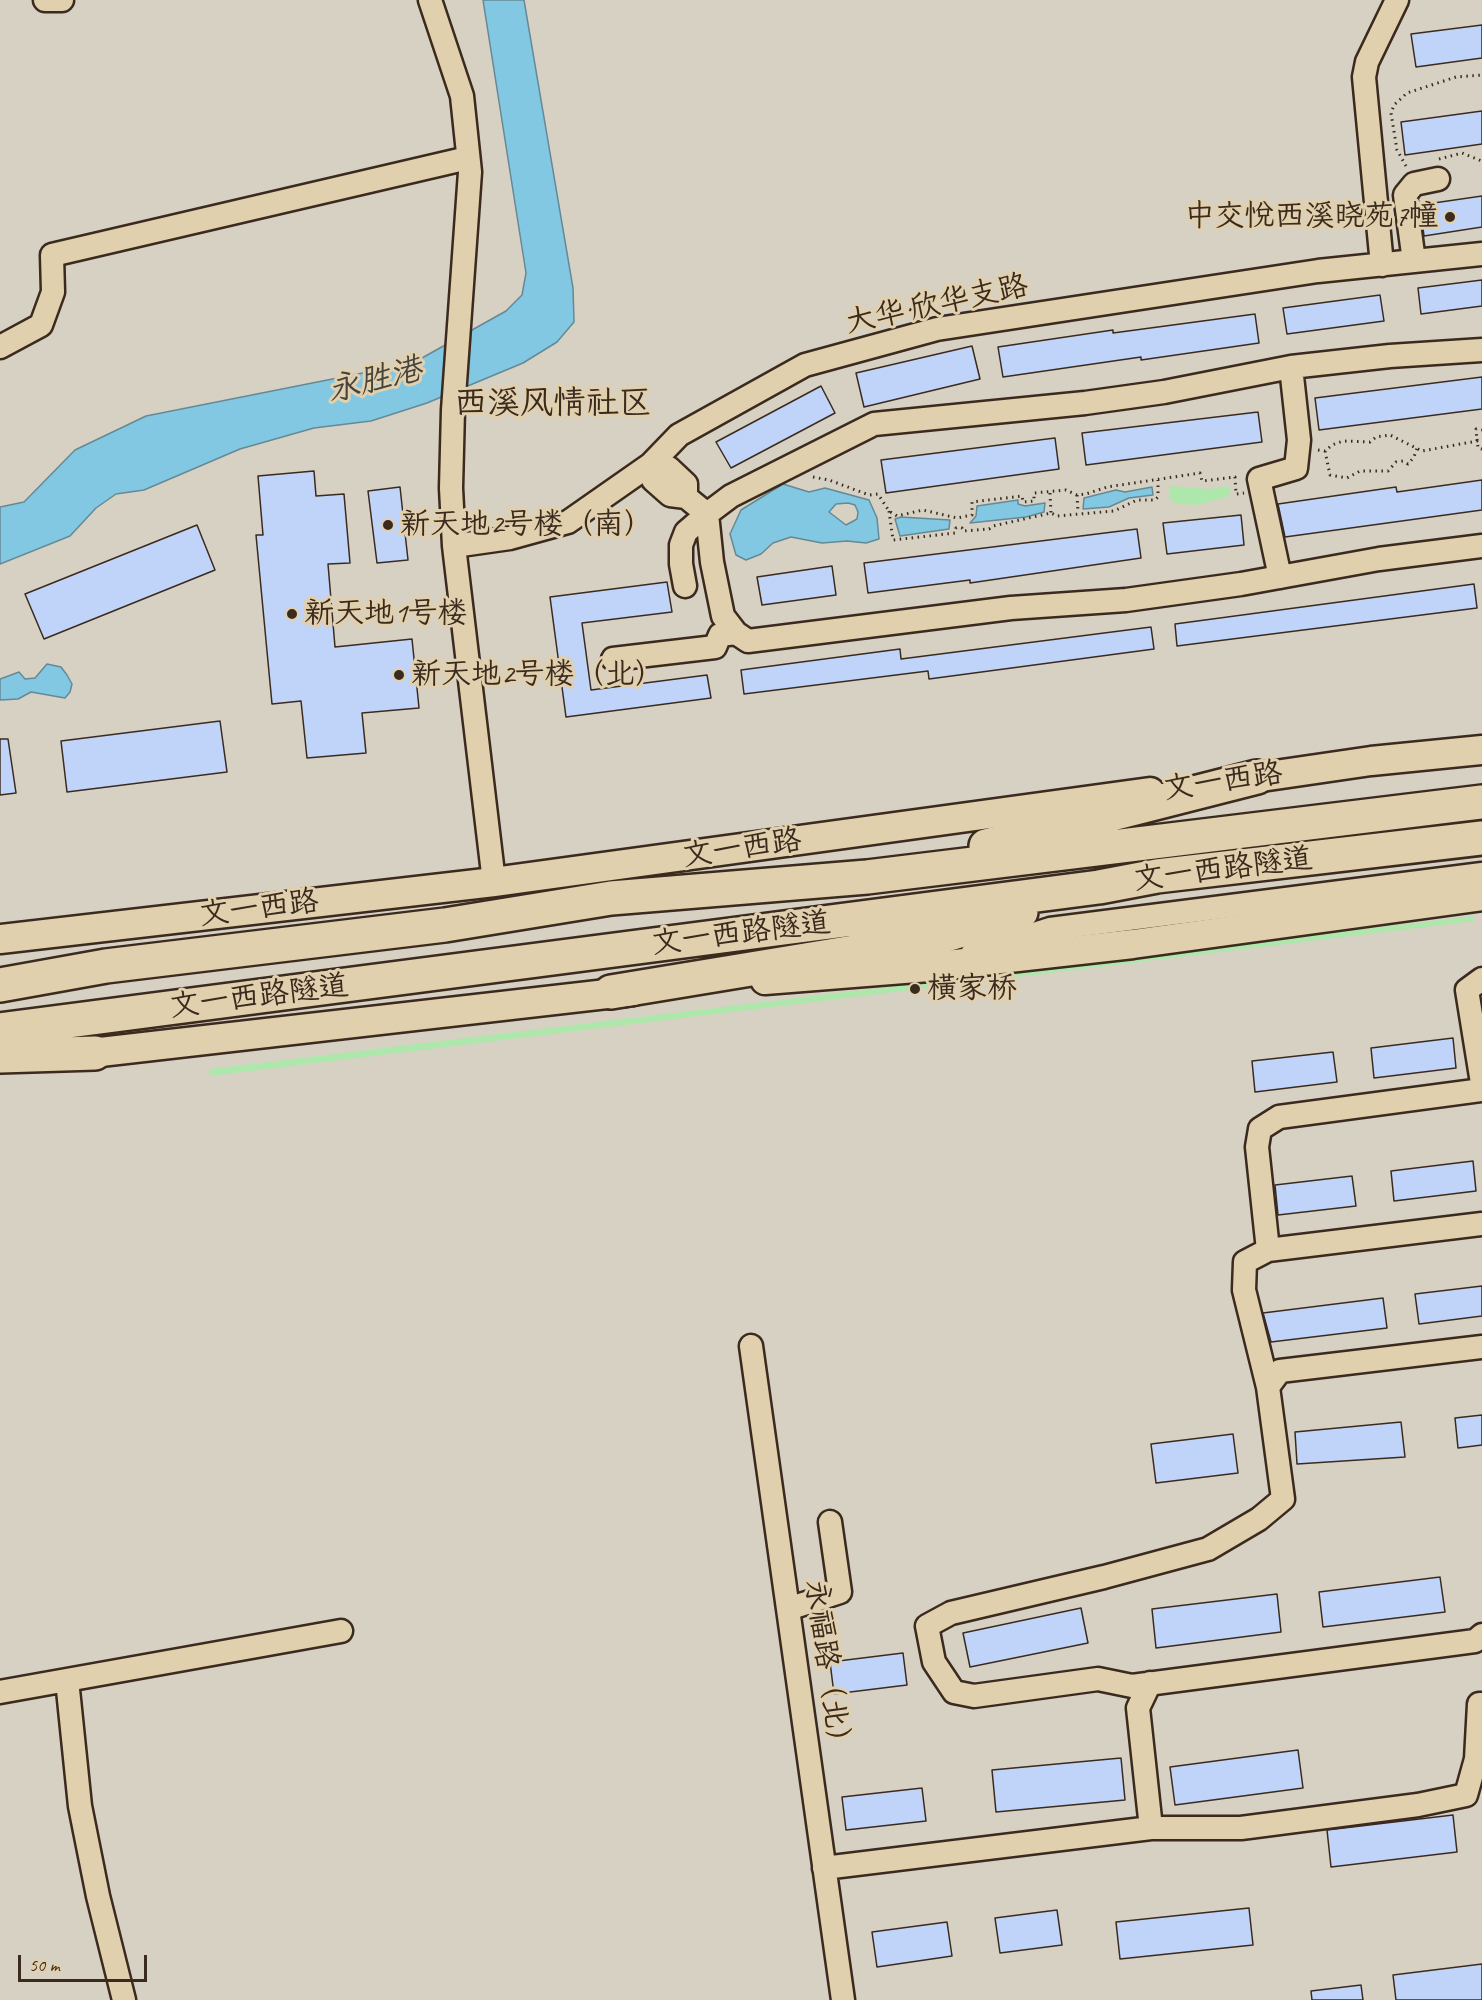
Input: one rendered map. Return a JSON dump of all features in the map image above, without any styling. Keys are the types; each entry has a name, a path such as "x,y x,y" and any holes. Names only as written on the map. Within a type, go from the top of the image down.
{"highway":[{"path":"867,877 1257,777"},
{"name":"文一西路隧道","path":"0,985 106,966 445,925 611,898 867,877 1482,802"},
{"name":"文一西路隧道","path":"0,1030 1100,886 1157,876 1482,838"},
{"path":"611,992 933,939 1100,886"},
{"path":"0,975 106,966"},
{"path":"0,1056 95,1053"}],"main road":[{"name":"文一西路","path":"0,939 494,882 1371,761 1482,750"},
{"path":"0,1064 611,992 929,967 1144,943 1482,896"}],"street":[{"path":"45,0 62,0"},
{"path":"430,0 462,96 470,172 453,410 451,488 454,546 494,882"},
{"path":"1382,264 1364,77 1367,62 1396,0"},
{"path":"0,347 41,325 53,292 52,255 468,158"},
{"path":"1414,261 1405,195 1414,184 1438,179"},
{"name":"大华·欣华支路","path":"454,546 510,538 568,522 651,464 679,435 805,365 915,335 983,322 1318,272 1482,254"},
{"path":"685,586 681,564 681,545 686,532 707,514 731,496 874,424 1085,403 1164,392 1291,367 1390,356 1482,350"},
{"path":"1280,577 1259,479 1296,468 1298,447 1291,367"},
{"path":"651,464 653,480 670,495 686,497 707,514 712,562 723,616 736,633 748,641 1011,608 1126,600 1280,577 1379,559 1482,546"},
{"path":"613,659 715,647 720,635 736,633"},
{"path":"929,967 1050,929 1482,873"},
{"path":"1482,896 1482,901"},
{"path":"1482,979 1467,990 1482,1083"},
{"path":"1268,1250 1257,1147 1260,1129 1279,1116 1482,1090"},
{"path":"1482,1224 1268,1250 1245,1262 1244,1290 1268,1387 1283,1499 1259,1520 1208,1548 1104,1577 951,1614 927,1626 933,1662 954,1692 974,1696 1098,1679 1132,1686 1475,1641 1482,1635"},
{"name":"永福路（北）","path":"751,1346 843,2000"},
{"path":"1268,1387 1280,1371 1482,1347"},
{"path":"788,1609 840,1592 830,1522"},
{"path":"0,1692 342,1631"},
{"path":"67,1680 80,1806 98,1896 124,2000"},
{"path":"1150,1683 1138,1708 1151,1828"},
{"path":"825,1868 1151,1828 1240,1828 1418,1804 1466,1795 1479,1759 1479,1704 1482,1704"}],"path":[{"path":"1408,170 1397,150 1391,112 1394,105 1407,93 1456,77 1482,75"},
{"path":"1482,430 1476,429 1478,448 1482,449"},
{"path":"1298,447 1325,451 1332,445 1343,441 1370,442 1376,437 1390,435 1422,451 1477,439"},
{"path":"1325,451 1330,475 1347,478 1360,471 1388,471 1396,462 1403,461 1408,464 1417,448"},
{"path":"786,468 799,479 816,476 855,491 869,495 878,494 889,511 893,540 955,534 957,518"},
{"path":"889,511 897,516 923,510 957,518 972,515 972,502 1022,496 1023,502 1034,501 1034,493 1066,490 1077,495 1107,487 1200,473 1202,481 1235,477 1236,494 1262,491"},
{"path":"956,528 962,528 963,531 989,529 993,526 1051,513 1057,516 1078,512 1114,511 1137,500 1155,500 1158,497 1158,480"},
{"path":"1050,493 1051,513"},
{"path":"1077,495 1078,512"}],"green space":[{"path":"1169,486 1209,489 1229,486 1230,496 1197,505 1177,504 1169,499"},
{"path":"1473,916 1474,921 210,1076 210,1069"}],"water":[{"name":"永胜港","path":"483,0 524,0 573,288 574,322 557,342 523,363 427,403 371,421 314,428 240,449 144,490 116,494 96,508 70,536 0,564 0,507 24,502 75,450 146,416 413,363 506,311 522,295 526,273"},
{"path":"783,484 809,492 825,488 869,500 877,518 879,539 866,543 847,541 822,543 791,537 773,543 761,554 746,560 736,555 730,534 741,510","holes":["836,504 855,505 858,512 857,519 846,525 829,512"]},
{"path":"1152,487 1153,495 1129,498 1109,507 1083,509 1084,498 1116,490 1125,492"},
{"path":"1018,500 1018,504 1025,506 1045,503 1044,512 1026,517 970,523 976,516 977,506"},
{"path":"901,517 950,520 949,529 900,536 895,519"},
{"path":"47,664 61,667 72,684 65,698 31,692 18,699 0,700 0,679 19,672 25,679 35,678"}],"building":[{"path":"1482,25 1482,58 1416,67 1411,34"},
{"path":"1482,111 1482,144 1405,155 1401,122"},
{"name":"中交悦西溪晓苑7幢","path":"1482,196 1482,227 1424,236 1420,205"},
{"path":"1482,280 1482,306 1421,314 1418,288"},
{"path":"1380,295 1384,321 1287,334 1283,308"},
{"path":"1255,314 1259,343 1003,377 998,347 1113,330 1113,333"},
{"path":"972,346 980,379 864,407 856,373"},
{"path":"1482,377 1482,409 1319,430 1315,398"},
{"path":"821,386 835,413 731,468 716,442"},
{"path":"1258,412 1262,442 1086,465 1082,433"},
{"path":"1055,438 1059,469 886,493 881,460"},
{"name":"新天地1号楼","path":"314,471 316,496 344,494 350,563 328,564 335,647 412,639 419,708 362,713 366,753 307,758 301,701 272,704 256,535 263,535 258,476"},
{"path":"1482,480 1482,510 1285,537 1278,504 1396,487 1397,492"},
{"name":"新天地2号楼（南）","path":"400,487 408,560 377,563 368,491"},
{"path":"1241,515 1244,545 1167,554 1163,523"},
{"path":"197,525 215,570 44,639 25,594"},
{"path":"1137,529 1141,558 970,583 970,580 868,593 864,563"},
{"path":"832,566 836,595 762,605 757,577"},
{"path":"667,582 672,612 582,623 591,690 707,675 711,698 566,717 550,597"},
{"path":"1474,584 1477,608 1177,646 1175,624"},
{"path":"1151,627 1154,649 929,679 928,671 744,694 741,670 900,649 901,659"},
{"path":"220,721 227,772 67,792 61,741"},
{"path":"0,739 8,739 16,793 0,795"},
{"path":"1453,1038 1456,1068 1374,1078 1371,1048"},
{"path":"1333,1052 1337,1082 1255,1092 1252,1061"},
{"path":"1473,1161 1476,1191 1394,1201 1391,1171"},
{"path":"1352,1176 1356,1206 1278,1215 1275,1185"},
{"path":"1482,1286 1482,1316 1419,1324 1415,1294"},
{"path":"1383,1298 1387,1328 1271,1342 1263,1313"},
{"path":"1482,1415 1482,1445 1458,1448 1455,1418"},
{"path":"1401,1422 1405,1457 1297,1464 1295,1432"},
{"path":"1233,1434 1238,1473 1156,1483 1151,1444"},
{"path":"1440,1577 1445,1612 1323,1627 1319,1592"},
{"path":"1277,1594 1281,1632 1156,1648 1152,1609"},
{"path":"1081,1608 1088,1643 970,1667 963,1633"},
{"path":"903,1653 907,1685 834,1694 830,1662"},
{"path":"1298,1750 1303,1788 1175,1805 1170,1767"},
{"path":"1121,1758 1125,1800 996,1812 992,1770"},
{"path":"922,1788 926,1821 846,1830 842,1797"},
{"path":"1453,1815 1457,1852 1331,1867 1327,1830"},
{"path":"1249,1908 1253,1945 1120,1959 1116,1922"},
{"path":"1057,1910 1062,1945 1000,1953 995,1918"},
{"path":"947,1922 952,1956 877,1967 872,1932"},
{"path":"1482,1964 1482,2000 1396,2000 1393,1975"},
{"path":"1361,1985 1363,2000 1312,2000 1311,1991"}],"place":[{"name":"中交悦西溪晓苑7幢","path":"1450,217"},
{"name":"新天地2号楼（南）","path":"388,525"},
{"name":"新天地1号楼","path":"292,614"},
{"name":"新天地2号楼（北）","path":"399,675"},
{"name":"横家桥","path":"915,989"}],"district":[{"name":"西溪风情社区","path":"553,404"}]}
